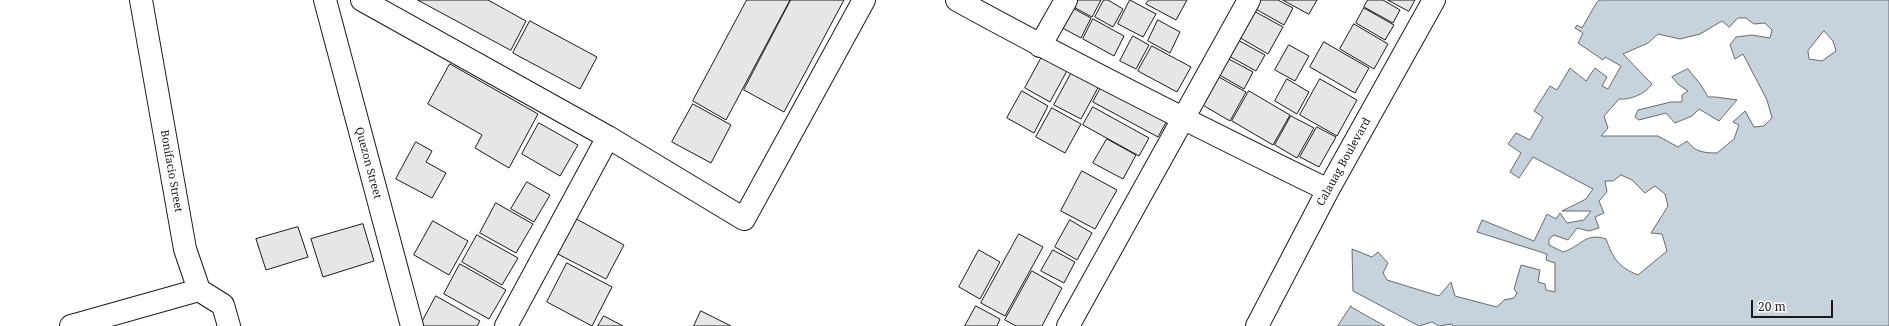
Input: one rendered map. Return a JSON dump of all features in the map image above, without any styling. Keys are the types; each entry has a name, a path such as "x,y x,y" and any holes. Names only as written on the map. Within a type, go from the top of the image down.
{"street":[{"name":"Bonifacio Street","path":"140,0 185,249 199,290"},
{"name":"Quezon Street","path":"325,0 412,326"},
{"path":"362,0 608,137 744,219 864,0"},
{"path":"957,0 1040,46 1182,119 1328,190"},
{"path":"1040,46 1066,0"},
{"path":"1068,326 1249,0"},
{"name":"Calauag Boulevard","path":"1256,326 1328,190 1434,0"},
{"path":"506,326 608,137"},
{"path":"71,326 199,290 223,305 229,326"}],"shaded area":[{"path":"1601,0 1889,0 1889,326 1453,326 1452,324 1439,326 1432,322 1419,326 1353,291 1352,249 1372,257 1378,252 1388,263 1383,273 1387,280 1439,296 1451,282 1455,296 1497,307 1504,300 1514,298 1517,293 1514,289 1521,265 1540,270 1538,282 1545,284 1546,290 1555,292 1555,263 1546,260 1547,254 1477,232 1482,220 1534,241 1547,214 1556,219 1560,213 1567,223 1584,220 1591,211 1562,211 1586,199 1593,189 1533,157 1519,178 1510,172 1521,153 1508,144 1516,133 1530,140 1543,117 1534,111 1550,86 1557,90 1570,68 1586,81 1595,68 1607,77 1602,86 1608,89 1621,66 1605,57 1603,60 1578,43 1583,33 1575,28 1577,25 1582,28 1597,2","holes":["1738,18 1746,18 1754,24 1765,23 1772,30 1770,38 1752,35 1736,37 1730,45 1735,59 1743,54 1767,100 1772,118 1764,126 1754,127 1745,111 1733,122 1739,125 1734,139 1717,153 1708,153 1697,150 1687,141 1678,147 1658,136 1601,136 1608,128 1604,116 1619,99 1637,96 1646,91 1652,84 1623,54 1648,43 1658,34 1680,39 1700,34 1722,21 1729,27","1824,31 1833,41 1836,51 1822,61 1809,59 1808,51","1621,175 1632,180 1645,193 1655,186 1665,194 1668,206 1651,233 1662,234 1667,251 1638,275 1626,269 1617,261 1611,252 1606,239 1599,237 1588,238 1563,252 1549,245 1549,239 1554,235 1568,240 1577,228 1589,231 1599,228 1595,217 1604,213 1599,201 1607,192 1605,181 1613,181"]},
{"path":"1688,69 1701,85 1708,97 1737,100 1719,121 1699,109 1692,116 1675,123 1666,113 1639,120 1635,117 1638,110 1671,102 1682,102 1682,95 1688,91 1679,85 1672,77"},
{"path":"1351,307 1385,326 1338,326"}],"building":[{"path":"418,0 488,0 526,21 511,50"},
{"path":"747,0 790,0 726,120 693,101"},
{"path":"791,0 844,0 784,112 744,90"},
{"path":"1073,0 1101,0 1092,17 1070,5"},
{"path":"1104,0 1108,0 1123,9 1113,27 1095,17"},
{"path":"1130,0 1156,14 1143,37 1118,24"},
{"path":"1149,0 1187,0 1176,20 1146,4"},
{"path":"1259,0 1278,0 1293,8 1284,25 1254,8"},
{"path":"1283,0 1317,0 1309,14"},
{"path":"1368,0 1383,0 1400,10 1393,23 1364,7"},
{"path":"1388,0 1415,0 1409,11"},
{"path":"1067,5 1091,18 1081,38 1057,25"},
{"path":"1364,8 1394,25 1385,40 1356,23"},
{"path":"1252,10 1283,27 1268,54 1237,36"},
{"path":"1093,19 1124,36 1114,56 1083,39"},
{"path":"1158,20 1180,32 1170,53 1148,41"},
{"path":"530,21 597,57 580,89 513,53"},
{"path":"1354,24 1388,44 1374,69 1340,49"},
{"path":"1133,36 1149,45 1136,69 1120,61"},
{"path":"1236,39 1265,55 1256,71 1227,55"},
{"path":"1324,42 1369,68 1355,93 1310,67"},
{"path":"1289,45 1309,56 1295,81 1275,70"},
{"path":"1152,46 1191,67 1177,92 1138,71"},
{"path":"1044,53 1069,67 1050,102 1025,88"},
{"path":"1225,57 1253,72 1244,89 1216,73"},
{"path":"450,64 538,114 509,168 475,148 482,135 428,104"},
{"path":"1073,70 1100,84 1081,119 1054,105"},
{"path":"1217,76 1246,92 1230,121 1201,104"},
{"path":"1287,79 1309,92 1297,114 1275,101"},
{"path":"1320,79 1357,100 1337,136 1300,115"},
{"path":"1104,82 1169,117 1158,137 1093,102"},
{"path":"1022,91 1048,106 1034,133 1007,118"},
{"path":"1249,91 1290,115 1273,145 1232,121"},
{"path":"693,104 731,125 711,163 672,142"},
{"path":"1093,107 1149,138 1139,156 1083,125"},
{"path":"1052,108 1081,124 1065,153 1036,137"},
{"path":"1291,116 1314,128 1297,158 1275,145"},
{"path":"539,123 578,145 560,176 522,154"},
{"path":"1317,127 1336,137 1319,167 1300,157"},
{"path":"1107,139 1136,155 1123,179 1093,163"},
{"path":"416,142 432,151 426,162 446,173 432,198 396,179"},
{"path":"1082,171 1117,190 1095,229 1061,211"},
{"path":"527,182 550,195 534,222 511,209"},
{"path":"496,203 533,224 516,253 480,233"},
{"path":"571,216 624,245 606,279 552,251"},
{"path":"1070,220 1092,233 1077,260 1055,247"},
{"path":"433,221 468,241 449,275 414,255"},
{"path":"363,224 374,261 323,277 311,239"},
{"path":"298,227 308,257 266,270 256,239"},
{"path":"1019,234 1043,247 1005,316 981,303"},
{"path":"477,235 518,258 502,285 462,262"},
{"path":"979,250 1000,262 980,299 959,287"},
{"path":"1053,250 1075,262 1064,283 1041,271"},
{"path":"567,263 612,287 592,326 547,302"},
{"path":"460,264 506,290 489,319 444,294"},
{"path":"1032,271 1062,288 1042,326 1016,326 1005,320"},
{"path":"436,296 480,321 477,326 420,326"},
{"path":"976,306 1000,319 997,326 965,326"},
{"path":"701,311 731,326 694,326"},
{"path":"604,316 623,326 598,326"}]}
